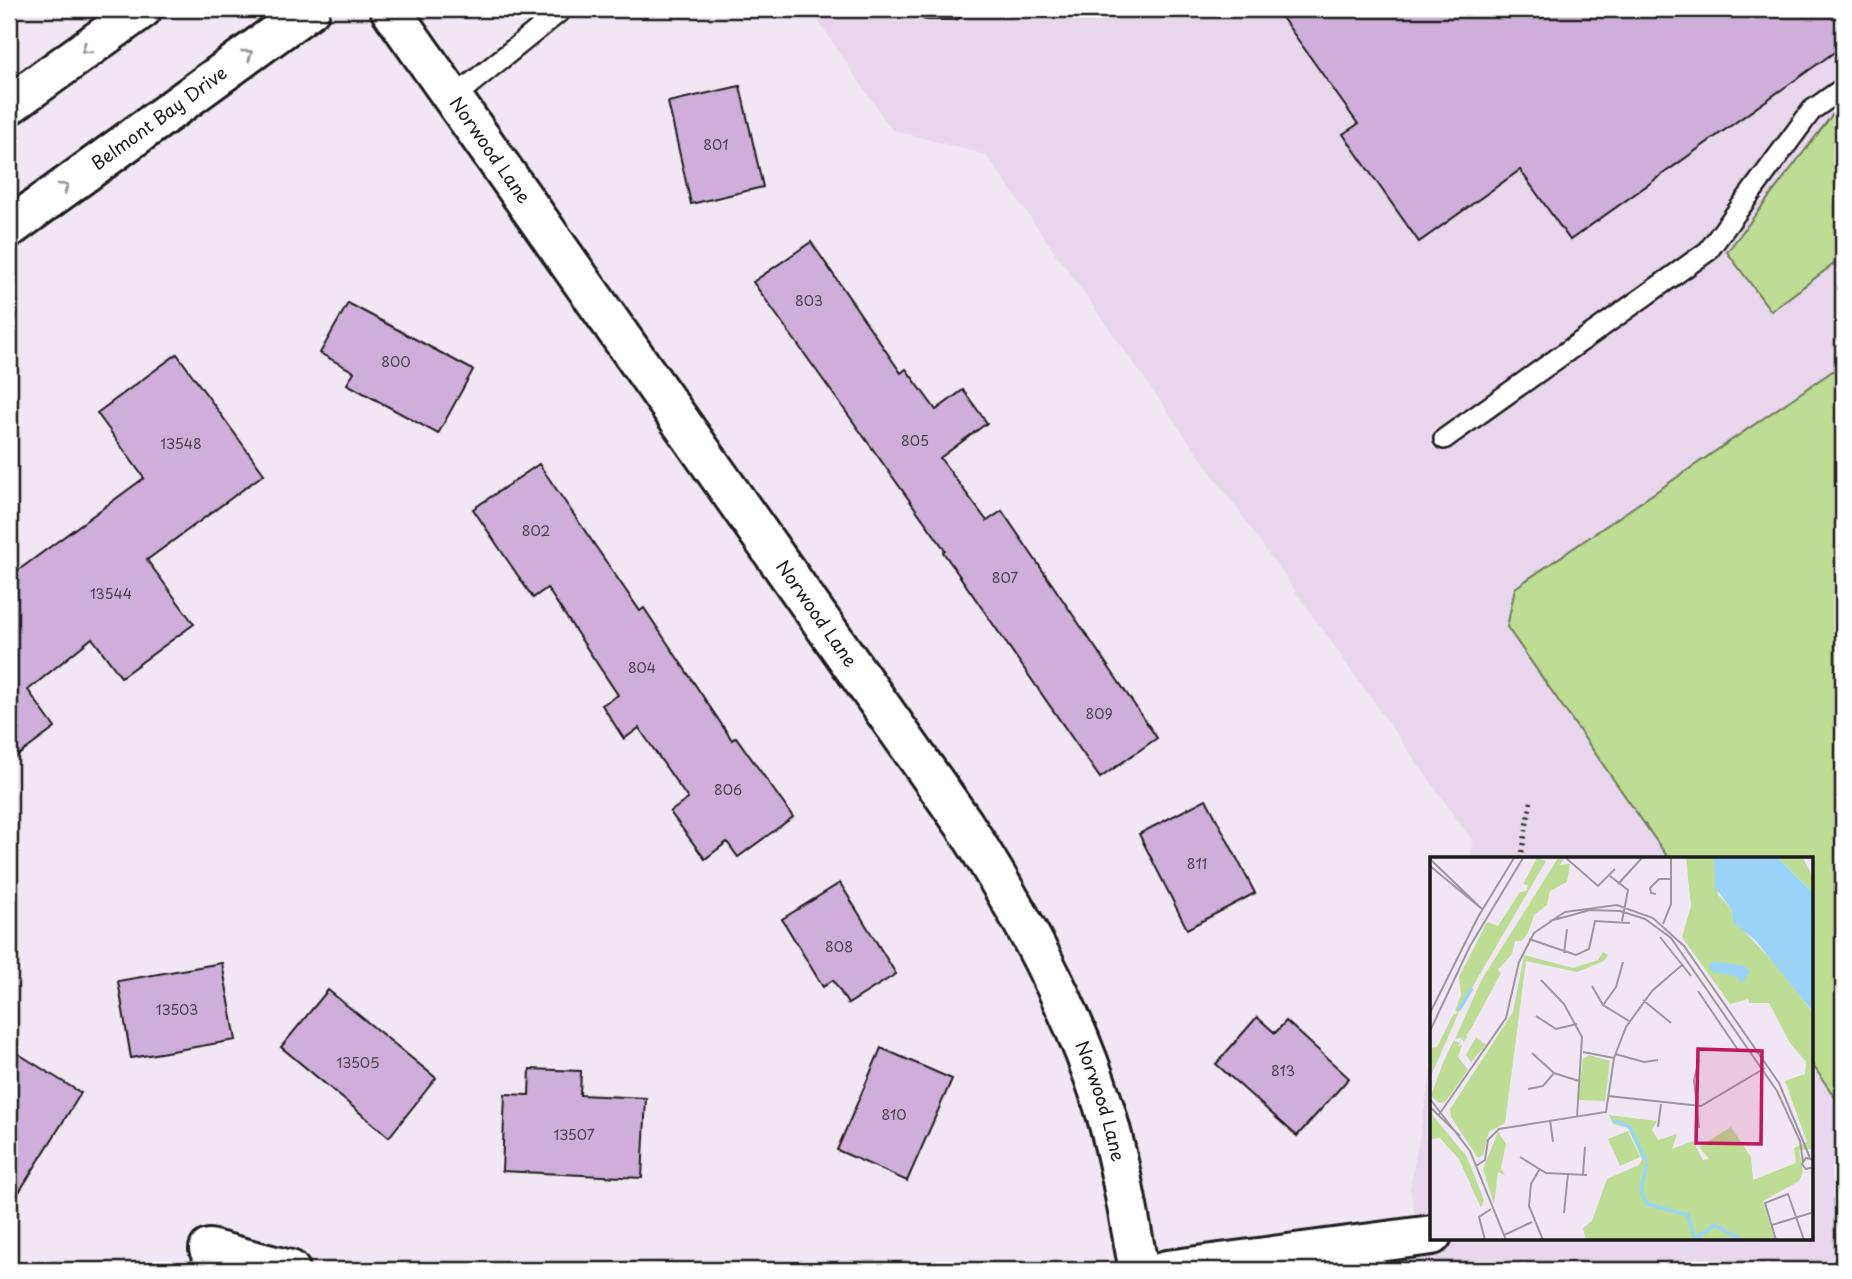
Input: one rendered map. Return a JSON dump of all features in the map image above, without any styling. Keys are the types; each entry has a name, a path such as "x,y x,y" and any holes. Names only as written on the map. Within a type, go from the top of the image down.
{"street":[{"path":"9,104 142,9"},
{"name":"Belmont Bay Drive","path":"9,228 310,9"},
{"name":"Norwood Lane","path":"390,9 964,824 1007,892 1065,1005 1103,1105 1139,1270"},
{"path":"1167,1270 1430,1235"},
{"path":"209,1248 290,1270"}],"lane":[{"path":"453,98 563,9"},
{"path":"928,9 953,9"},
{"path":"1444,439 1708,251 1812,110 1843,88"}],"path":[{"path":"1521,857 1531,801"}],"shaded area":[{"path":"810,9 1843,9 1843,1270 1425,1270 1410,1188 1430,1078 1430,1240 1814,1240 1814,857 1470,857 1473,842 986,155 892,130"}],"green space":[{"path":"1839,106 1843,112 1843,257 1771,311 1727,252"},
{"path":"1843,364 1843,1109 1814,1067 1814,857 1668,857 1507,627 1515,588"}],"building":[{"path":"1276,9 1843,9 1843,46 1570,240 1520,170 1419,242 1343,134 1358,124"},
{"path":"740,86 763,187 691,204 668,102"},
{"path":"811,242 901,373 906,369 936,410 963,390 987,423 940,458 987,521 1002,511 1157,738 1100,778 943,552 945,550 753,282"},
{"path":"348,303 473,370 438,434 347,384 354,372 320,353"},
{"path":"177,354 264,474 147,560 194,624 121,677 92,638 28,690 55,728 9,762 9,577 144,478 97,413"},
{"path":"539,464 640,611 644,608 732,740 736,737 793,817 738,857 727,842 705,859 670,812 688,799 639,728 624,739 602,705 618,695 547,588 533,598 473,509"},
{"path":"1206,799 1255,893 1187,929 1139,834"},
{"path":"840,883 896,974 848,1004 833,980 823,987 782,919"},
{"path":"222,963 236,1040 131,1058 118,981"},
{"path":"328,990 436,1078 389,1137 281,1047"},
{"path":"1257,1017 1275,1033 1286,1021 1349,1078 1297,1136 1216,1064"},
{"path":"9,1048 81,1093 9,1208"},
{"path":"881,1048 952,1079 907,1181 837,1150"},
{"path":"530,1069 581,1071 580,1095 646,1098 642,1178 502,1171 505,1094 529,1095"}]}
